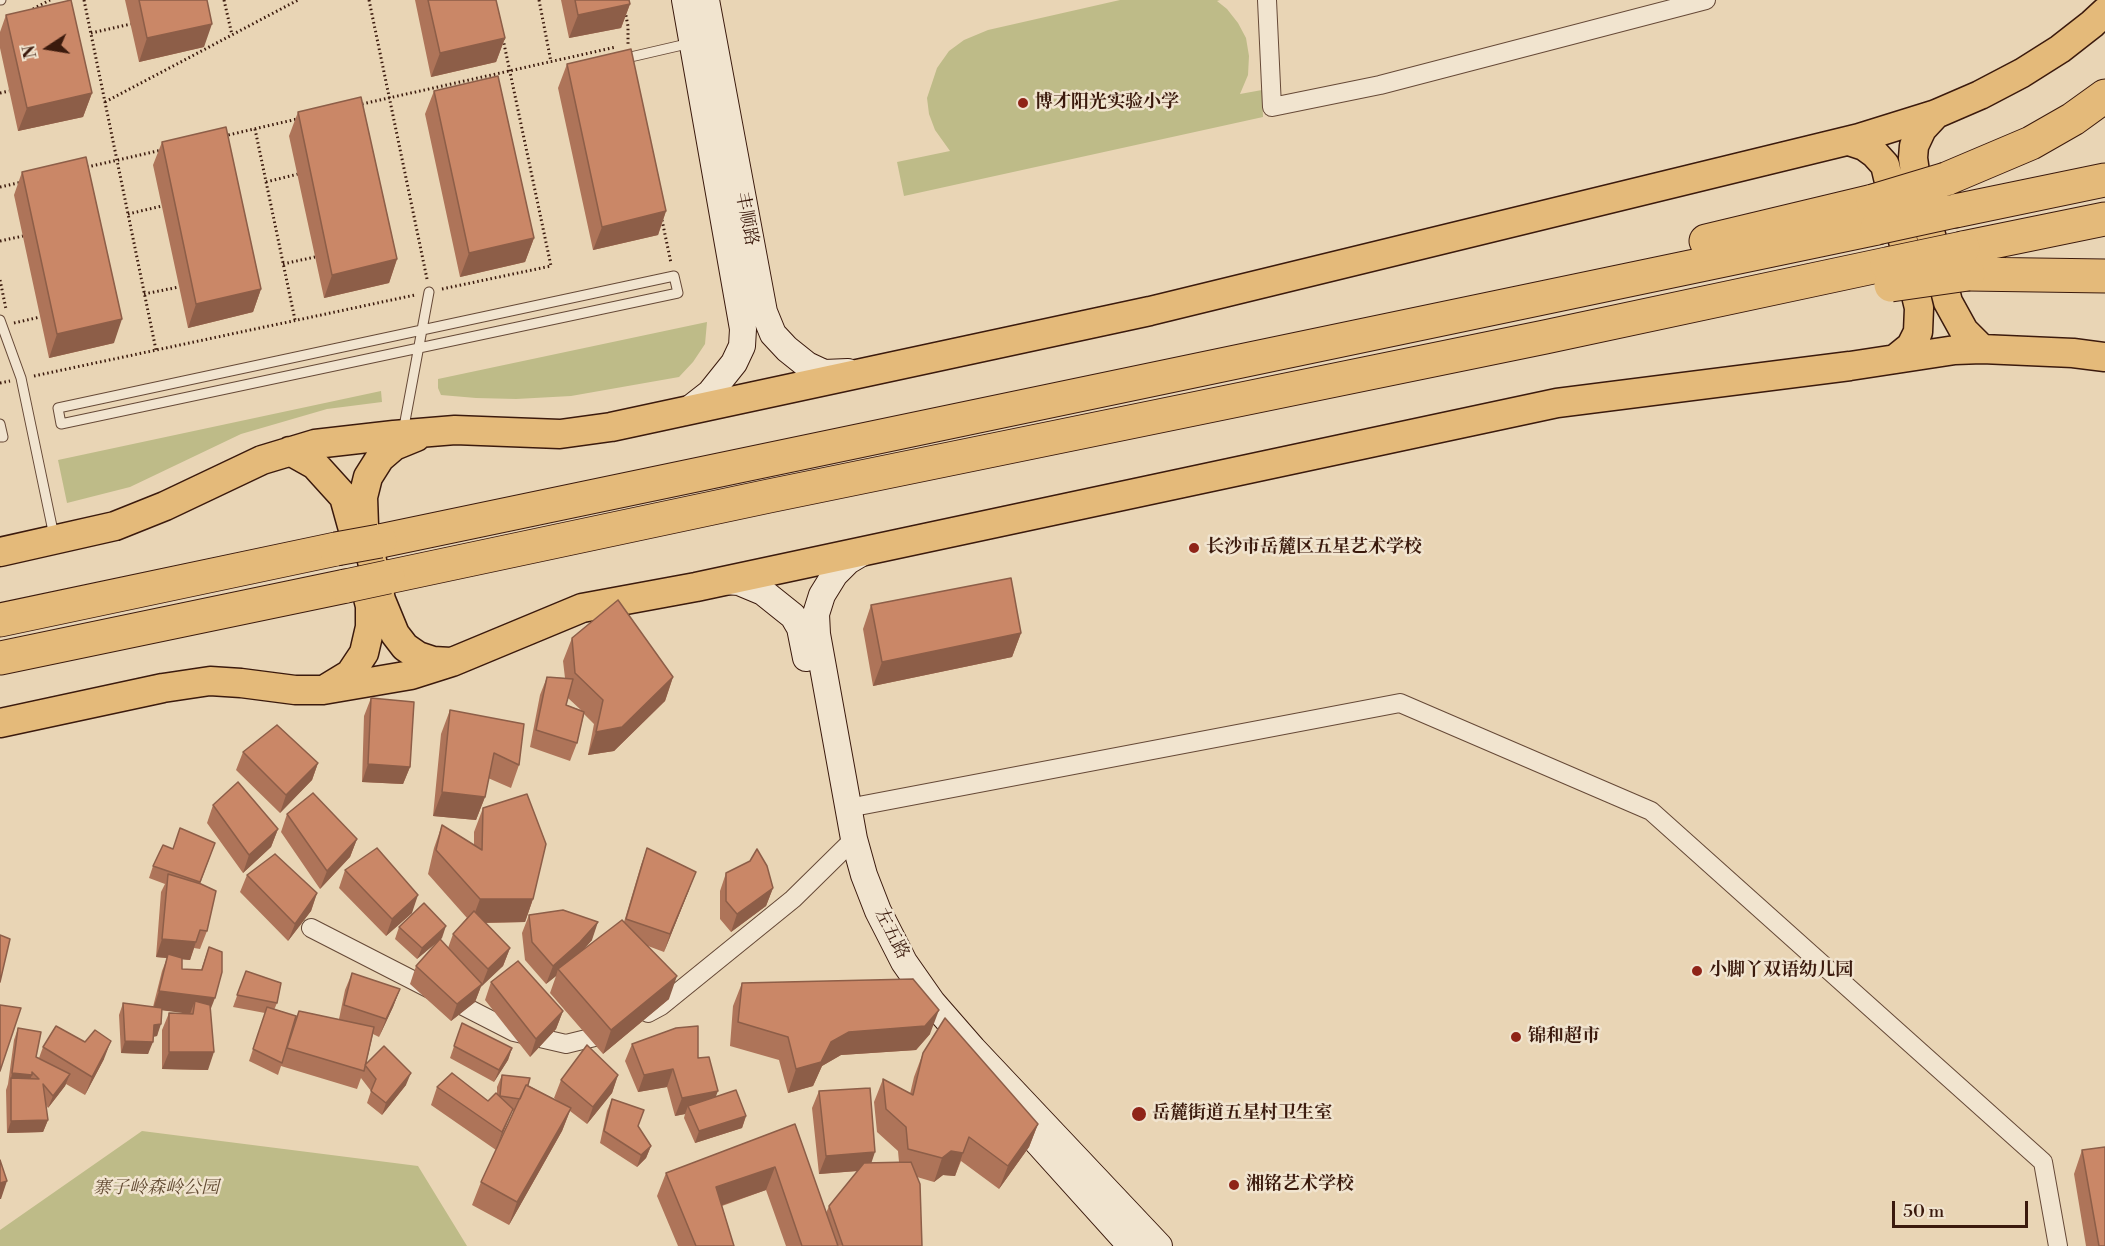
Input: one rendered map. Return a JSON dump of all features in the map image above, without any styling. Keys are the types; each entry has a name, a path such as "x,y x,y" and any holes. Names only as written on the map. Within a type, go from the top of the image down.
{"highway":[{"path":"1875,214 2031,143 2073,119 2105,96"},
{"path":"0,620 1272,354 1875,214 1955,211 2105,180"},
{"path":"0,657 804,489 1545,338 1965,261 2105,219"},
{"path":"1965,261 2105,284"},
{"path":"2051,275 2105,276"}],"main road":[{"path":"685,0 743,329 742,346 734,363 711,393 687,411"},
{"name":"丰顺路","path":"706,0 764,312 773,334 807,365 824,373 864,372"},
{"path":"0,552 115,526 165,506 262,460 315,444 455,430 560,434 611,427 1161,308 1849,141 1936,114 1980,95 2022,73 2060,49 2105,12"},
{"path":"1936,114 1922,129 1914,146 1914,165 1948,302 1964,331 1982,349"},
{"path":"1849,141 1864,146 1885,165 1919,308 1918,332 1911,346 1895,359"},
{"path":"0,723 163,688 210,681 295,690 323,690 411,675 452,662 582,608 725,581 1557,403 1895,359 1923,353 1982,349 2073,352 2105,357"},
{"path":"432,432 394,446 380,458 368,477 362,510 381,600 395,634 405,647 418,656 433,661 452,662"},
{"path":"290,451 315,465 344,497 352,522 370,606 370,627 364,653 350,674 323,690"},
{"name":"左五路","path":"865,551 848,561 835,574 822,595 816,615 817,634 848,808 847,845 864,874 878,911 904,962 932,1002 973,1049 1159,1246"},
{"name":"左五路","path":"725,581 739,582 763,592 793,616 800,627 847,845 858,908 899,985 1131,1246"}],"street":[{"path":"1267,0 1272,107 1380,85 1706,0"},
{"path":"848,808 1400,703 1651,811 2043,1162 2058,1246"},
{"path":"310,928 514,1032 566,1044 608,1035 661,1006 793,899 847,845"}],"lane":[{"path":"617,60 693,43"},
{"path":"674,276 678,293 61,424 58,408 674,276"},
{"path":"403,434 429,292"},
{"path":"5,322 21,378 55,541"},
{"path":"0,424 3,437 0,437"}],"path":[{"path":"30,11 50,0"},
{"path":"84,0 156,350"},
{"path":"225,0 232,34"},
{"path":"105,102 298,0"},
{"path":"369,0 429,292"},
{"path":"538,0 551,62"},
{"path":"625,9 629,57"},
{"path":"91,33 130,24"},
{"path":"0,383 551,266 501,30"},
{"path":"356,106 628,44"},
{"path":"0,93 9,91"},
{"path":"220,136 300,118"},
{"path":"255,129 295,320"},
{"path":"82,168 163,150"},
{"path":"266,182 298,174"},
{"path":"0,187 23,182"},
{"path":"128,214 162,206"},
{"path":"662,219 674,276"},
{"path":"0,241 23,236"},
{"path":"283,264 315,257"},
{"path":"144,294 179,287"},
{"path":"5,322 40,317"}],"green space":[{"path":"1120,0 1220,0 1217,1 1238,23 1246,38 1249,56 1248,75 1240,94 1262,90 1263,117 904,196 897,162 950,151 935,130 929,114 927,98 937,68 949,51 964,40 988,30"},
{"path":"707,322 705,344 679,377 571,396 516,399 441,395 438,388 438,379"},
{"path":"381,391 382,402 327,409 241,434 130,487 67,503 58,460"},
{"name":"寨子岭森岭公园","path":"142,1131 418,1166 467,1246 0,1246 0,1230"}],"building":[{"path":"71,0 92,93 27,108 6,15"},
{"path":"139,0 207,0 212,24 147,38"},
{"path":"428,0 496,0 505,38 440,53"},
{"path":"575,0 629,0 630,4 578,15"},
{"path":"631,49 666,211 602,227 567,64"},
{"path":"498,76 534,238 469,253 434,91"},
{"path":"361,97 397,259 332,275 298,112"},
{"path":"226,127 261,289 196,304 162,142"},
{"path":"86,157 122,319 57,334 22,172"},
{"path":"1011,578 1021,633 882,662 871,605"},
{"path":"618,600 673,677 622,727 596,732 603,700 575,673 572,638"},
{"path":"547,677 573,679 566,705 584,712 577,743 536,730"},
{"path":"371,698 414,702 410,767 368,764"},
{"path":"450,710 524,724 519,765 494,753 485,797 442,792"},
{"path":"277,725 318,763 286,795 243,752"},
{"path":"238,782 278,829 249,855 213,805"},
{"path":"313,793 357,839 327,871 287,814"},
{"path":"527,794 546,844 533,899 480,899 436,850 442,825 482,850 483,808"},
{"path":"180,828 215,843 200,882 153,866 163,845 173,849"},
{"path":"377,848 418,895 392,919 345,870"},
{"path":"647,848 696,872 670,934 626,919"},
{"path":"757,849 767,866 773,888 737,914 726,901 726,873 750,861"},
{"path":"275,854 317,893 295,924 247,875"},
{"path":"168,874 216,891 207,931 200,930 196,942 162,939"},
{"path":"424,903 446,926 422,948 399,927"},
{"path":"563,910 598,922 553,966 532,942 529,915"},
{"path":"474,911 510,948 488,969 453,934"},
{"path":"622,920 677,976 611,1030 558,969"},
{"path":"0,935 10,939 0,982"},
{"path":"440,939 482,984 457,1004 416,966"},
{"path":"209,947 222,952 222,972 215,998 159,991 168,954 182,958 182,969 202,970"},
{"path":"518,961 563,1011 536,1039 491,982"},
{"path":"246,971 281,983 277,1003 237,995"},
{"path":"352,973 400,989 386,1019 344,1005"},
{"path":"913,979 939,1010 925,1026 849,1032 831,1042 821,1062 796,1069 788,1037 738,1022 742,983"},
{"path":"195,1001 210,1005 214,1052 169,1052 169,1013 193,1014"},
{"path":"123,1003 162,1008 161,1024 154,1025 153,1042 125,1041"},
{"path":"0,1005 21,1008 0,1071"},
{"path":"267,1007 296,1016 282,1063 253,1049"},
{"path":"299,1011 374,1027 364,1071 287,1048"},
{"path":"945,1018 1038,1124 1008,1166 969,1137 963,1153 951,1151 942,1158 908,1149 906,1127 886,1109 883,1079 913,1095 923,1053"},
{"path":"462,1023 512,1048 499,1070 454,1046"},
{"path":"56,1026 85,1042 95,1030 111,1041 92,1077 43,1047"},
{"path":"698,1026 698,1058 709,1057 718,1091 682,1098 673,1069 644,1075 632,1044 676,1028"},
{"path":"18,1028 41,1032 36,1057 70,1074 53,1096 43,1084 48,1120 11,1121 11,1078 39,1079 32,1072 32,1075 12,1073"},
{"path":"587,1045 618,1075 593,1107 561,1080"},
{"path":"384,1046 411,1073 386,1103 371,1091 376,1079 365,1065"},
{"path":"452,1073 488,1101 496,1093 513,1109 502,1132 437,1087"},
{"path":"502,1075 530,1078 520,1099 500,1096"},
{"path":"526,1085 571,1108 517,1202 481,1182"},
{"path":"870,1088 875,1152 826,1156 819,1091"},
{"path":"736,1090 746,1116 699,1131 688,1106"},
{"path":"612,1099 644,1110 638,1126 651,1146 641,1155 604,1131"},
{"path":"795,1124 838,1246 802,1246 775,1167 716,1187 734,1246 696,1246 666,1173"},
{"path":"2105,1147 2105,1246 2099,1246 2082,1150"},
{"path":"0,1160 7,1181 0,1183"},
{"path":"911,1162 920,1184 922,1246 843,1246 829,1206 864,1163"}],"place":[{"name":"博才阳光实验小学","path":"1023,103"},
{"name":"长沙市岳麓区五星艺术学校","path":"1194,548"},
{"name":"小脚丫双语幼儿园","path":"1697,971"},
{"name":"锦和超市","path":"1516,1037"},
{"name":"岳麓街道五星村卫生室","path":"1139,1114"},
{"name":"湘铭艺术学校","path":"1234,1185"}]}
